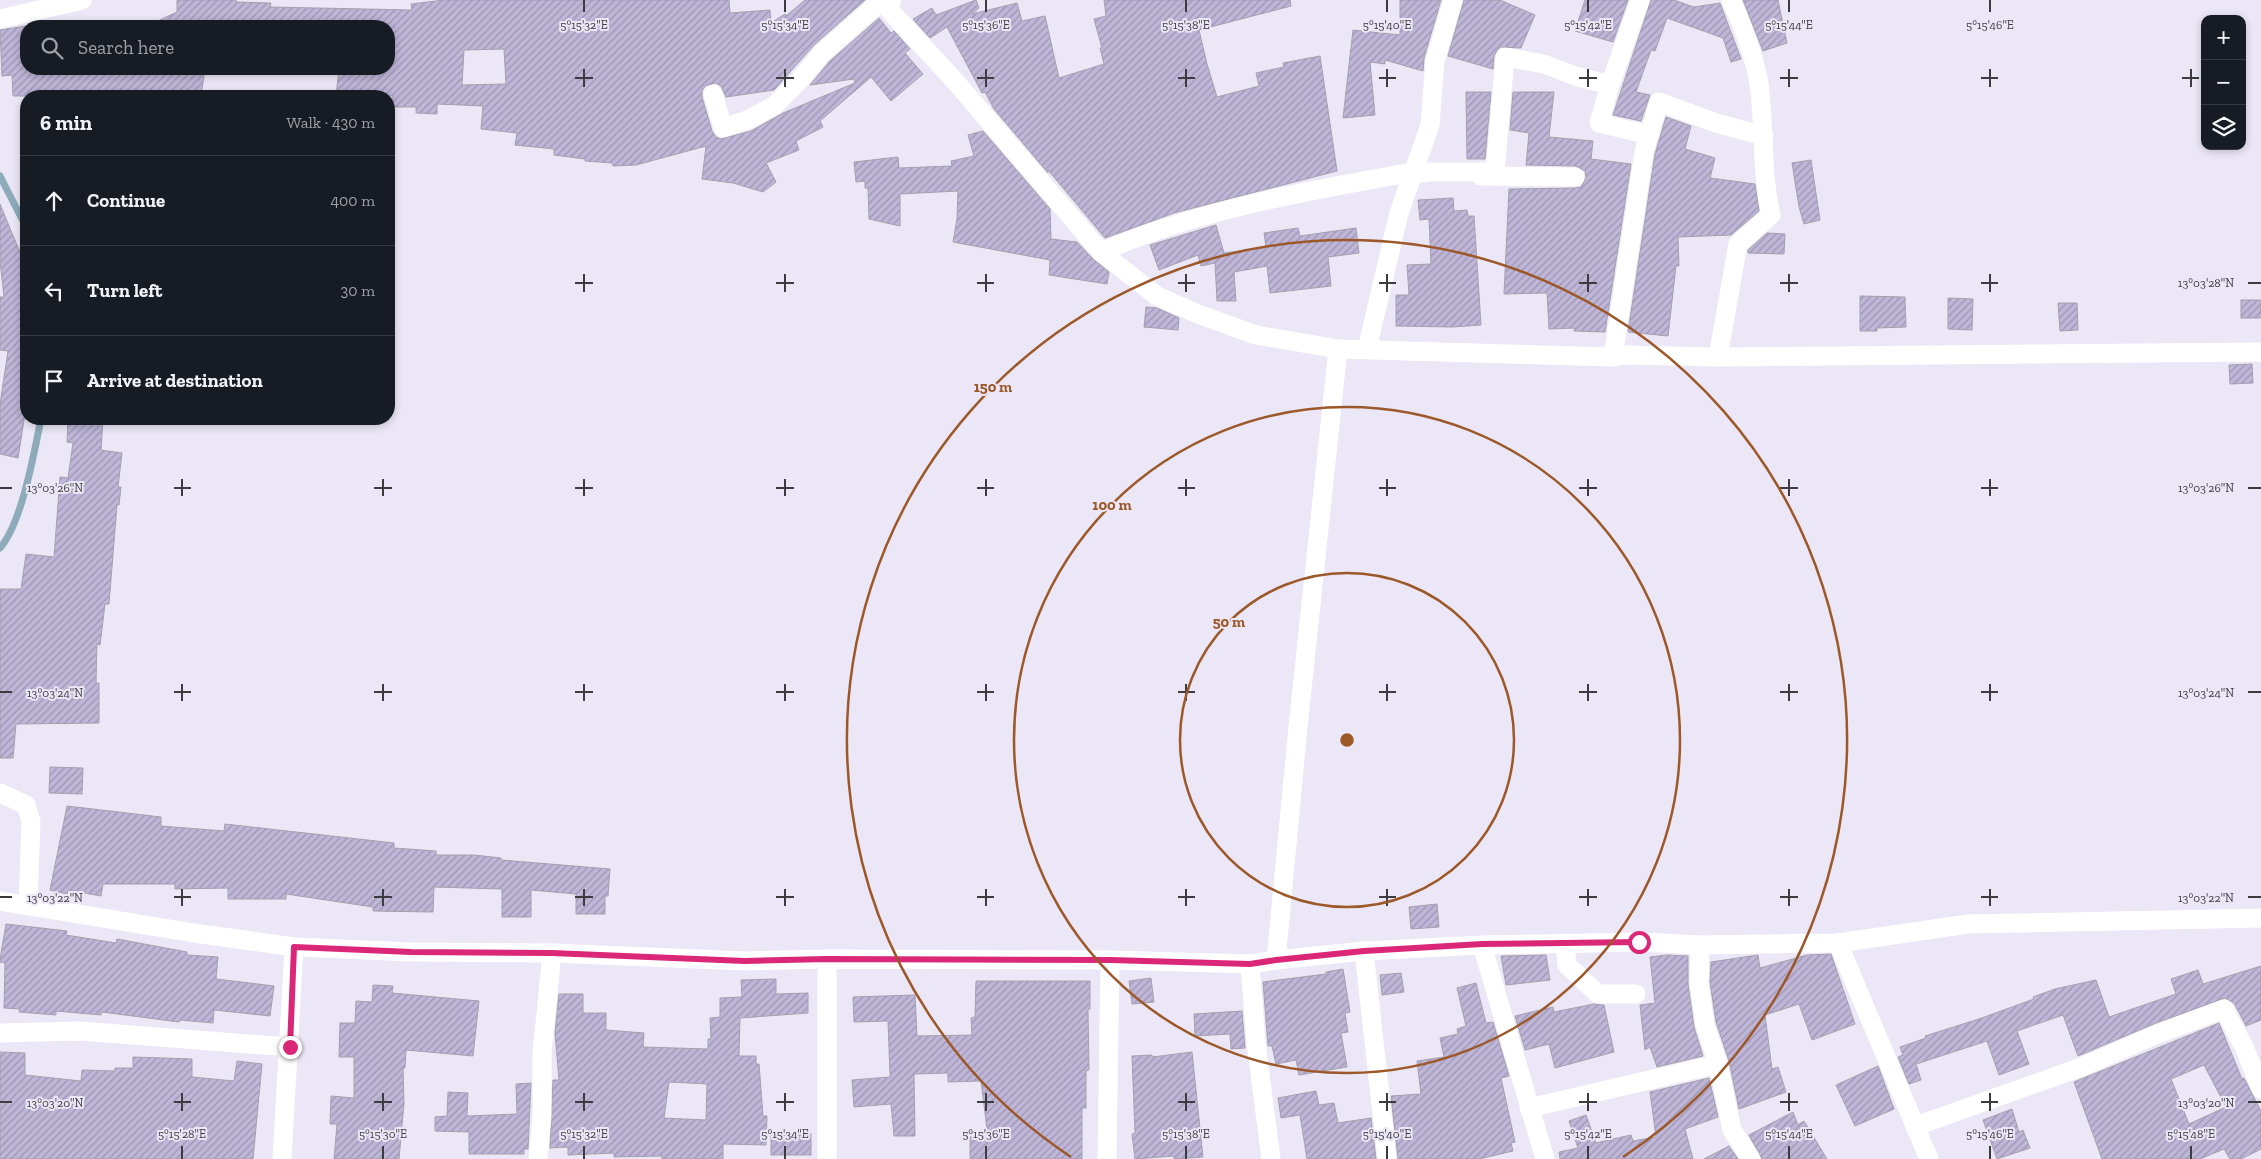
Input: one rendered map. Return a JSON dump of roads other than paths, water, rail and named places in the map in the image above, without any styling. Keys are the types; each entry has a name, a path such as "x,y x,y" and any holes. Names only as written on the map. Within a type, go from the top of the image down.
{"street":[{"path":"0,19 82,0"},
{"path":"713,94 723,128 747,120 774,106 798,82 822,53 885,0 1101,252 1157,296 1198,314 1256,335 1338,349 1613,357 1624,355 1718,357 2261,352"},
{"path":"1367,349 1399,213 1430,125 1435,61 1453,0"},
{"path":"1640,0 1610,85 1599,123 1649,135"},
{"path":"1718,357 1738,244 1771,215 1766,194 1764,136 1759,82 1742,24 1731,0"},
{"path":"1101,252 1141,235 1227,209 1412,172 1495,172 1505,57 1544,64 1575,76 1610,85"},
{"path":"1613,357 1644,152 1659,102 1716,123 1764,136"},
{"path":"1412,172 1445,176 1575,177"},
{"path":"1276,960 1297,737 1338,349"},
{"path":"0,793 26,805 31,821 28,906"},
{"path":"0,900 194,934 294,947 411,952 552,953 745,961 827,959 1110,960 1250,964 1364,951 1482,944 1639,942 1700,945 1838,943 1968,924 2261,918"},
{"path":"1565,943 1567,965 1598,994 1636,994"},
{"path":"1838,943 1929,1159"},
{"path":"1482,944 1545,1159"},
{"path":"1700,945 1699,983 1705,1025 1718,1064 1732,1130 1751,1159"},
{"path":"282,1159 290,1047 294,947"},
{"path":"1364,951 1387,1159"},
{"path":"538,1159 542,1116 542,1053 552,953"},
{"path":"827,959 827,1159"},
{"path":"1107,1159 1110,960"},
{"path":"1250,964 1256,1043 1272,1159"},
{"path":"1916,1126 2079,1068 2160,1033 2224,1009 2244,1047 2261,1089"},
{"path":"0,1033 80,1031 290,1047"},
{"path":"1529,1108 1718,1064"}],"waterway":[{"path":"0,176 20,215"},
{"path":"0,548 8,537 21,505 40,425"}]}
